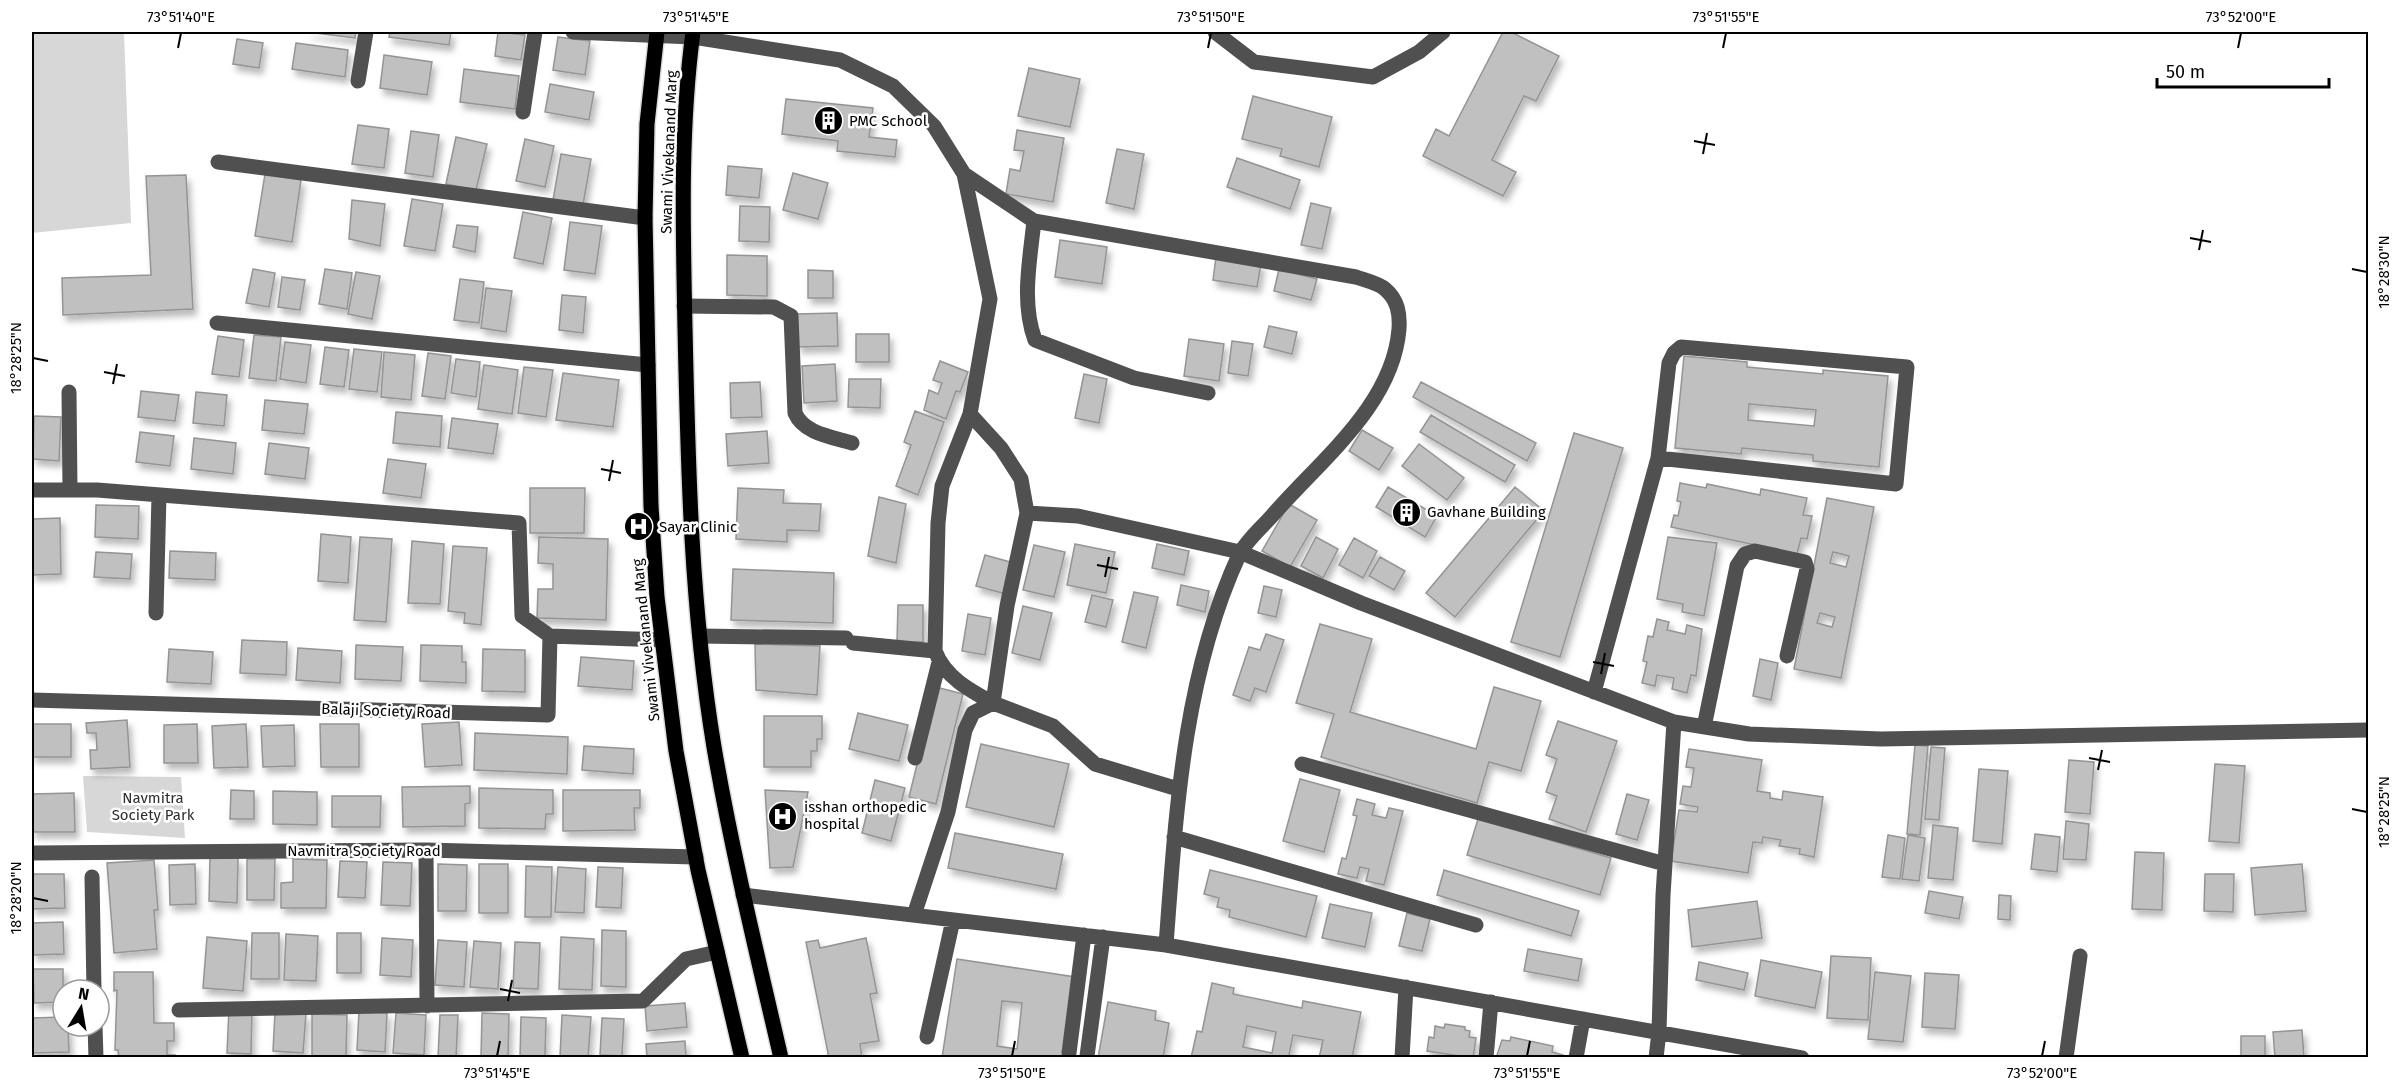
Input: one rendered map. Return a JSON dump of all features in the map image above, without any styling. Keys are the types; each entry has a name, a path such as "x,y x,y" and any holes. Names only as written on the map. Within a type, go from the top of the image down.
{"main road":[{"name":"Swami Vivekanand Marg","path":"656,34 646,124 645,218 651,506 662,640 676,752 696,858 742,1058"},
{"name":"Swami Vivekanand Marg","path":"693,34 685,126 684,306 688,505 700,636 714,746 743,895 781,1058"}],"street":[{"path":"358,81 366,32"},
{"path":"523,112 535,32"},
{"path":"573,32 693,34 840,60 893,86 933,126 964,174 990,299 970,414 942,486 938,523 937,656 915,758"},
{"path":"1215,32 1254,62 1373,77 1419,51 1443,32"},
{"path":"218,162 645,218"},
{"path":"964,174 1034,221 1356,277 1385,288 1400,311 1398,343 1387,375 1346,437 1291,493 1240,552 1205,642 1178,789 1166,945"},
{"path":"1034,221 1028,289 1031,330 1035,340 1134,378 1208,393"},
{"path":"684,306 774,307 790,316 795,413 798,420 807,428 852,443"},
{"path":"217,323 648,365"},
{"path":"1594,692 1658,458 1669,363 1674,353 1681,347 1907,367 1896,484 1658,458"},
{"path":"69,392 70,490"},
{"path":"970,414 1001,448 1021,479 1027,513 1007,606 993,703"},
{"path":"32,490 159,495 519,523 522,616 550,636 662,640"},
{"path":"156,613 159,495"},
{"path":"1027,513 1078,516 1240,552 1360,603 1594,692 1674,722 1704,727 1749,734 1881,739 2368,730"},
{"path":"1704,727 1737,566 1745,554 1755,551 1805,562 1807,569 1787,657"},
{"name":"Balaji Society Road","path":"32,700 548,715 550,636"},
{"path":"700,636 850,640 937,656 961,686 993,703 1053,726 1095,764 1178,789"},
{"path":"914,915 948,812 965,730 973,713 993,703"},
{"path":"1656,1058 1674,722"},
{"path":"1302,764 1665,864"},
{"path":"1174,837 1476,925"},
{"path":"426,850 427,1006"},
{"name":"Navmitra Society Road","path":"32,853 426,850 696,858"},
{"path":"92,877 94,978"},
{"path":"743,895 1166,945 1583,1018 1765,1054 1802,1058"},
{"path":"927,1037 953,920"},
{"path":"1069,1053 1084,935"},
{"path":"1087,1056 1103,937"},
{"path":"179,1010 643,1001 686,958 717,952"},
{"path":"2066,1058 2080,956"},
{"path":"1402,1058 1406,987"},
{"path":"1486,1058 1491,1002"},
{"path":"1576,1058 1583,1018"},
{"path":"95,1038 96,1058"}],"green space":[{"path":"32,32 124,32 131,223 32,233"},
{"name":"Navmitra Society Park","path":"83,776 181,777 185,838 87,832"}],"building":[{"path":"307,32 356,32 355,38"},
{"path":"390,32 451,32 449,45 389,37"},
{"path":"498,32 525,35 521,60 495,56"},
{"path":"1503,32 1511,32 1559,56 1536,101 1524,96 1492,160 1516,172 1503,196 1423,156 1436,129 1449,136"},
{"path":"558,37 590,41 585,75 553,70"},
{"path":"237,39 263,43 259,68 233,64"},
{"path":"296,43 348,50 345,77 292,69"},
{"path":"384,55 432,62 427,95 380,88"},
{"path":"1029,68 1080,79 1070,127 1018,116"},
{"path":"464,69 519,76 515,109 460,102"},
{"path":"550,84 594,92 589,120 545,112"},
{"path":"1253,96 1332,117 1319,167 1280,156 1282,149 1242,139"},
{"name":"PMC School","path":"786,99 873,108 869,137 897,140 895,157 837,151 838,141 782,134"},
{"path":"358,125 389,129 384,168 352,164"},
{"path":"1017,130 1064,138 1053,202 1006,194 1010,169 1020,171 1024,151 1014,150"},
{"path":"411,131 439,135 433,177 405,173"},
{"path":"456,137 487,144 476,190 446,184"},
{"path":"525,139 554,146 545,187 516,181"},
{"path":"1117,149 1144,154 1134,209 1106,203"},
{"path":"561,154 591,159 583,205 553,200"},
{"path":"1237,158 1300,180 1290,209 1227,187"},
{"path":"728,166 762,169 759,198 726,195"},
{"path":"793,173 828,183 818,219 783,210"},
{"path":"265,174 301,180 292,242 255,236"},
{"path":"186,175 193,309 63,315 62,278 151,275 146,176"},
{"path":"412,199 443,204 435,251 404,246"},
{"path":"352,200 385,204 380,246 349,239"},
{"path":"1311,203 1331,208 1322,249 1301,245"},
{"path":"740,206 770,207 769,242 739,241"},
{"path":"523,212 552,218 543,264 514,258"},
{"path":"570,222 602,226 595,274 564,270"},
{"path":"457,225 478,227 475,252 453,247"},
{"path":"1060,240 1107,247 1102,284 1055,277"},
{"path":"727,255 767,256 767,296 727,295"},
{"path":"1216,257 1261,264 1257,287 1213,280"},
{"path":"253,269 275,273 269,307 246,303"},
{"path":"325,269 352,273 347,309 319,304"},
{"path":"1279,269 1317,279 1311,300 1274,291"},
{"path":"808,270 833,271 833,298 808,298"},
{"path":"356,272 380,276 372,319 348,314"},
{"path":"282,277 305,280 300,310 278,307"},
{"path":"460,279 484,282 479,323 454,320"},
{"path":"486,288 512,291 506,332 481,328"},
{"path":"562,295 586,297 583,333 559,330"},
{"path":"837,313 838,346 798,347 797,314"},
{"path":"1269,326 1297,332 1292,354 1264,347"},
{"path":"856,334 889,334 889,362 856,362"},
{"path":"254,335 281,337 276,381 249,378"},
{"path":"218,336 244,340 239,377 212,374"},
{"path":"1189,339 1224,344 1219,381 1184,376"},
{"path":"1232,341 1253,344 1248,376 1228,373"},
{"path":"285,342 311,345 306,383 280,379"},
{"path":"325,347 349,350 344,387 320,384"},
{"path":"354,349 382,352 377,392 349,389"},
{"path":"384,352 415,355 411,400 381,397"},
{"path":"428,353 451,356 445,399 422,396"},
{"path":"1684,356 1747,362 1747,367 1823,374 1823,370 1888,376 1879,467 1813,461 1813,455 1742,448 1741,454 1675,448","holes":["1749,404 1816,410 1814,426 1748,420"]},
{"path":"456,359 480,362 476,397 451,393"},
{"path":"940,361 968,372 960,392 956,391 946,419 924,410 929,390 938,394 942,383 933,380"},
{"path":"835,364 837,401 804,403 802,366"},
{"path":"484,365 518,370 512,414 478,409"},
{"path":"524,367 553,370 546,417 518,413"},
{"path":"563,373 619,380 613,427 556,420"},
{"path":"1084,374 1107,379 1099,423 1075,418"},
{"path":"849,379 881,379 880,408 848,407"},
{"path":"760,382 762,417 731,418 730,383"},
{"path":"1421,382 1536,443 1527,461 1413,397"},
{"path":"141,391 179,395 175,421 138,417"},
{"path":"196,392 227,395 224,426 193,423"},
{"path":"265,400 308,404 304,434 262,430"},
{"path":"915,411 944,422 918,495 896,486 911,445 904,442"},
{"path":"396,412 442,416 440,447 393,443"},
{"path":"1431,415 1515,465 1505,482 1420,432"},
{"path":"34,416 61,417 59,461 33,459"},
{"path":"452,418 498,424 493,454 448,448"},
{"path":"1362,430 1393,448 1379,470 1349,451"},
{"path":"767,431 769,463 728,466 726,434"},
{"path":"140,432 174,436 170,466 136,462"},
{"path":"1574,433 1623,448 1560,657 1511,642"},
{"path":"194,438 236,443 233,474 191,469"},
{"path":"269,443 309,448 305,479 265,474"},
{"path":"1419,444 1464,478 1447,500 1402,466"},
{"path":"388,459 426,464 421,498 383,493"},
{"path":"1680,483 1706,488 1707,484 1760,495 1761,489 1807,498 1803,515 1812,516 1807,539 1801,538 1797,554 1671,527 1674,515 1678,516 1681,502 1677,501"},
{"name":"Gavhane Building","path":"1388,487 1437,516 1425,537 1376,507"},
{"path":"1515,487 1544,511 1455,617 1426,593"},
{"path":"530,488 585,488 584,533 530,533"},
{"path":"738,488 784,490 783,503 821,504 819,531 787,530 787,542 736,539"},
{"path":"879,497 906,504 896,563 868,556"},
{"path":"1827,498 1874,507 1841,678 1794,669","holes":["1833,552 1849,556 1846,567 1830,563","1820,613 1835,617 1832,627 1817,623"]},
{"path":"1289,504 1317,520 1290,567 1262,551"},
{"path":"96,505 139,506 138,539 95,537"},
{"path":"60,518 61,574 32,575 32,519"},
{"path":"321,534 351,537 348,583 318,581"},
{"path":"360,537 392,539 386,622 354,620"},
{"path":"539,537 608,539 606,620 537,618 538,589 553,589 553,564 538,563"},
{"path":"1316,537 1338,549 1323,578 1301,566"},
{"path":"1668,537 1717,543 1704,616 1682,612 1683,604 1657,599"},
{"path":"1354,538 1377,551 1363,578 1339,565"},
{"path":"412,541 444,544 440,604 408,603"},
{"path":"1075,544 1115,552 1106,593 1067,585"},
{"path":"1157,544 1189,551 1184,575 1152,568"},
{"path":"1034,545 1065,552 1054,597 1023,590"},
{"path":"453,546 487,548 481,625 464,623 465,613 448,611"},
{"path":"170,551 216,553 215,580 169,578"},
{"path":"96,552 132,554 130,579 94,577"},
{"path":"985,555 1014,563 1006,594 976,586"},
{"path":"1380,557 1405,571 1394,590 1369,576"},
{"path":"733,569 834,573 833,623 731,620"},
{"path":"1181,585 1209,591 1205,612 1177,605"},
{"path":"1264,586 1282,590 1276,617 1258,613"},
{"path":"1134,592 1158,597 1146,648 1122,642"},
{"path":"1092,595 1113,600 1106,627 1085,622"},
{"path":"898,605 923,605 923,642 897,642"},
{"path":"1023,606 1052,613 1040,660 1012,653"},
{"path":"968,614 991,618 985,655 962,651"},
{"path":"1657,619 1669,622 1667,630 1685,634 1687,625 1702,629 1696,676 1691,675 1687,693 1672,689 1674,678 1657,675 1655,686 1642,683 1647,662 1643,661 1648,636 1653,637"},
{"path":"1320,624 1372,639 1350,712 1476,749 1494,687 1541,701 1521,771 1489,762 1477,803 1321,757 1334,714 1296,703"},
{"path":"1266,634 1284,640 1266,692 1255,688 1250,701 1233,695 1249,647 1260,650"},
{"path":"242,640 287,642 286,675 240,673"},
{"path":"755,644 820,646 817,695 756,690"},
{"path":"356,645 403,647 401,681 355,679"},
{"path":"421,645 462,646 462,662 466,662 466,683 420,681"},
{"path":"298,648 342,651 340,683 296,680"},
{"path":"169,649 213,652 211,684 167,682"},
{"path":"483,649 525,650 525,692 482,691"},
{"path":"581,657 634,661 632,690 578,686"},
{"path":"1760,659 1778,663 1771,700 1753,696"},
{"path":"936,687 963,694 936,804 909,797"},
{"path":"858,713 908,725 899,761 849,749"},
{"path":"764,716 822,716 822,739 817,739 817,751 811,751 811,767 764,767"},
{"path":"127,720 130,767 91,769 90,750 97,750 96,733 87,733 86,723"},
{"path":"1558,721 1617,741 1586,832 1549,819 1557,796 1546,792 1557,759 1546,755"},
{"path":"459,722 462,765 425,767 422,724"},
{"path":"32,724 71,724 71,757 32,757"},
{"path":"197,724 198,763 164,763 164,725"},
{"path":"246,724 248,767 214,768 212,726"},
{"path":"320,724 359,724 359,767 321,767"},
{"path":"294,725 295,766 263,767 261,726"},
{"path":"475,733 568,737 567,774 474,770"},
{"path":"981,744 1069,764 1054,827 966,807"},
{"path":"1915,745 1928,746 1920,835 1907,834"},
{"path":"584,746 634,749 633,774 582,770"},
{"path":"1931,747 1945,748 1939,820 1925,819"},
{"path":"1689,749 1762,760 1757,791 1770,793 1770,798 1782,800 1783,791 1823,797 1814,857 1799,854 1800,849 1779,846 1781,840 1763,837 1762,843 1753,842 1748,873 1671,861 1679,810 1697,812 1698,807 1680,804 1683,786 1691,787 1694,768 1686,767"},
{"path":"2069,760 2094,762 2090,814 2065,812"},
{"path":"2215,764 2245,766 2239,843 2209,841"},
{"path":"1979,769 2008,771 2002,844 1973,841"},
{"path":"1300,779 1340,790 1324,852 1283,841"},
{"path":"875,780 905,788 891,841 862,833"},
{"path":"470,786 470,803 465,804 465,826 403,827 402,787"},
{"path":"479,788 553,790 553,814 546,814 545,829 479,828"},
{"path":"231,790 254,791 254,819 230,819"},
{"path":"563,790 640,790 640,808 634,808 635,830 563,831"},
{"path":"765,790 808,792 793,867 770,868"},
{"path":"273,791 317,792 317,825 273,824"},
{"path":"74,793 75,832 32,832 32,794"},
{"path":"1627,794 1649,800 1637,840 1616,834"},
{"path":"332,796 381,796 380,827 332,827"},
{"path":"1357,799 1375,804 1372,815 1386,818 1389,808 1403,811 1384,885 1366,881 1369,869 1360,867 1357,878 1338,874 1342,858 1346,859 1357,816 1353,815"},
{"path":"1478,819 1611,858 1600,895 1467,855"},
{"path":"2066,821 2089,824 2086,860 2063,859"},
{"path":"1933,825 1958,828 1953,880 1928,878"},
{"path":"955,833 1063,854 1056,889 948,868"},
{"path":"2035,834 2060,837 2057,872 2031,869"},
{"path":"1888,835 1905,838 1900,879 1882,877"},
{"path":"1908,835 1925,838 1919,881 1902,879"},
{"path":"2135,852 2164,853 2162,910 2132,909"},
{"path":"210,857 238,858 237,903 209,901"},
{"path":"247,859 275,859 274,900 247,900"},
{"path":"293,859 327,860 326,908 281,908 281,883 293,882"},
{"path":"154,860 158,910 154,910 157,949 114,953 107,863"},
{"path":"340,861 367,862 365,898 338,897"},
{"path":"383,862 412,863 410,906 381,905"},
{"path":"195,864 196,904 170,905 169,865"},
{"path":"438,864 467,865 466,911 438,911"},
{"path":"479,864 508,864 508,913 479,913"},
{"path":"2302,864 2306,911 2255,915 2251,868"},
{"path":"526,866 552,867 551,917 525,917"},
{"path":"558,867 586,869 584,913 555,912"},
{"path":"598,867 623,868 621,908 596,907"},
{"path":"1210,870 1317,896 1306,937 1229,917 1230,910 1217,907 1219,898 1204,894"},
{"path":"1444,870 1579,911 1571,936 1437,895"},
{"path":"32,874 64,874 65,908 32,909"},
{"path":"2205,874 2234,874 2233,912 2204,911"},
{"path":"1929,891 1963,897 1959,919 1925,913"},
{"path":"1999,895 2011,896 2010,920 1998,919"},
{"path":"1757,901 1762,938 1692,947 1688,910"},
{"path":"1330,904 1372,913 1365,947 1322,938"},
{"path":"1407,913 1430,919 1422,951 1399,946"},
{"path":"63,922 64,954 33,955 32,923"},
{"path":"602,930 626,931 626,987 601,986"},
{"path":"252,933 279,933 279,979 251,979"},
{"path":"337,933 361,933 361,973 337,973"},
{"path":"286,934 318,936 316,981 284,980"},
{"path":"207,937 247,941 243,991 203,988"},
{"path":"561,937 594,939 592,990 559,989"},
{"path":"382,938 413,940 411,977 380,975"},
{"path":"866,938 877,993 870,994 879,1041 860,1044 862,1058 829,1058 806,942 818,940 820,948"},
{"path":"438,940 467,942 464,987 435,985"},
{"path":"474,941 501,943 498,989 470,987"},
{"path":"515,942 540,943 538,989 513,988"},
{"path":"1528,949 1582,959 1578,981 1524,971"},
{"path":"1831,956 1871,958 1868,1020 1827,1018"},
{"path":"957,959 1075,977 1063,1058 942,1058","holes":["1002,1001 1022,1003 1017,1049 997,1046"]},
{"path":"1761,960 1822,972 1815,1008 1755,996"},
{"path":"1699,962 1748,973 1744,990 1696,980"},
{"path":"33,969 63,969 63,978 51,978 51,1002 34,1003"},
{"path":"114,972 153,972 154,1023 174,1023 174,1041 167,1041 167,1055 175,1055 175,1058 119,1058 118,1050 115,1050 117,990 114,991"},
{"path":"1875,972 1911,976 1903,1042 1868,1039"},
{"path":"1925,973 1959,975 1955,1029 1922,1027"},
{"path":"1212,983 1234,988 1233,994 1302,1008 1303,1001 1361,1012 1352,1058 1319,1058 1323,1040 1293,1035 1289,1055 1301,1058 1191,1058 1197,1031 1202,1032","holes":["1247,1026 1276,1032 1272,1053 1243,1047"]},
{"path":"1108,1002 1156,1011 1155,1020 1169,1023 1163,1058 1098,1058"},
{"path":"685,1003 687,1027 647,1031 645,1006"},
{"path":"229,1009 252,1010 251,1054 227,1053"},
{"path":"359,1011 387,1013 385,1052 357,1050"},
{"path":"275,1012 306,1014 303,1053 273,1051"},
{"path":"396,1013 426,1015 424,1055 393,1053"},
{"path":"482,1013 509,1014 508,1058 481,1058"},
{"path":"312,1014 347,1015 346,1056 312,1056"},
{"path":"440,1015 458,1015 456,1058 438,1058"},
{"path":"562,1015 591,1017 588,1058 560,1057"},
{"path":"51,1017 51,1038 68,1038 69,1052 32,1053 32,1018"},
{"path":"521,1017 546,1018 545,1058 520,1058"},
{"path":"602,1018 624,1019 622,1056 600,1055"},
{"path":"1445,1024 1465,1027 1465,1030 1470,1031 1469,1037 1476,1038 1473,1058 1427,1051 1429,1037 1434,1038 1435,1026 1444,1028"},
{"path":"2302,1030 2304,1058 2275,1058 2273,1032"},
{"path":"2241,1036 2265,1036 2265,1058 2241,1058"},
{"path":"1511,1037 1553,1046 1552,1052 1563,1055 1562,1058 1496,1058 1502,1040 1510,1041"},
{"path":"685,1041 686,1058 647,1058 646,1044"}],"place":[{"name":"PMC School","path":"828,121"},
{"name":"Gavhane Building","path":"1406,512"},
{"name":"Sayar Clinic","path":"638,527"},
{"name":"isshan orthopedic hospital","path":"783,816"}]}
